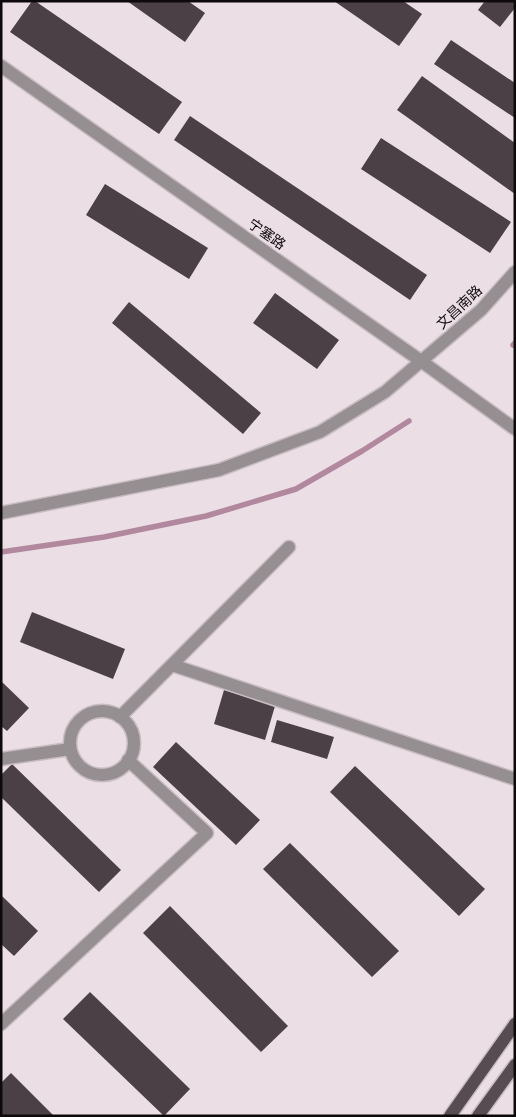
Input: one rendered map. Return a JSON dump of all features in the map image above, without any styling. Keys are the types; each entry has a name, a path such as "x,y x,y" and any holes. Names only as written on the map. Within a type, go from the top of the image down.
{"main road":[{"path":"450,1116 515,1024"},
{"path":"478,1116 515,1065"}],"street":[{"name":"宁塞路","path":"1,66 422,361 515,429"},
{"name":"文昌南路","path":"1,513 219,470 320,432 385,392 480,310 515,272"},
{"path":"120,716 172,666 289,546"},
{"path":"172,666 515,779"},
{"path":"96,711 120,716 128,725 133,737 133,749 128,760 120,769 108,774 96,774 84,769 75,760 70,748 70,736 76,724 85,716 96,711"},
{"path":"1,759 70,748"},
{"path":"1,1024 207,833 128,760"}],"building":[{"path":"32,1 35,1 182,102 159,134 10,32"},
{"path":"127,1 188,1 205,13 185,42"},
{"path":"334,1 403,1 422,14 399,46"},
{"path":"485,1 515,1 515,8 500,27 478,10"},
{"path":"451,40 515,83 515,118 434,64"},
{"path":"422,76 515,143 515,194 397,110"},
{"path":"190,116 427,275 410,300 174,140"},
{"path":"381,138 511,222 490,253 361,169"},
{"path":"105,184 208,248 189,279 86,215"},
{"path":"275,293 339,340 317,369 253,323"},
{"path":"129,302 261,413 243,434 112,323"},
{"path":"32,612 125,649 113,679 20,642"},
{"path":"1,681 29,708 7,731 1,726"},
{"path":"224,690 275,706 265,740 214,724"},
{"path":"277,720 334,737 327,759 271,742"},
{"path":"176,742 260,820 236,845 153,767"},
{"path":"12,764 121,870 99,892 1,797 1,775"},
{"path":"355,766 485,889 459,916 330,792"},
{"path":"290,843 399,951 372,977 263,869"},
{"path":"1,895 38,931 14,956 1,944"},
{"path":"170,906 288,1026 261,1052 143,933"},
{"path":"90,992 190,1089 164,1116 63,1019"},
{"path":"11,1073 54,1116 1,1116 1,1083"}],"waterway":[{"path":"1,552 104,537 206,516 296,489 409,421"}]}
